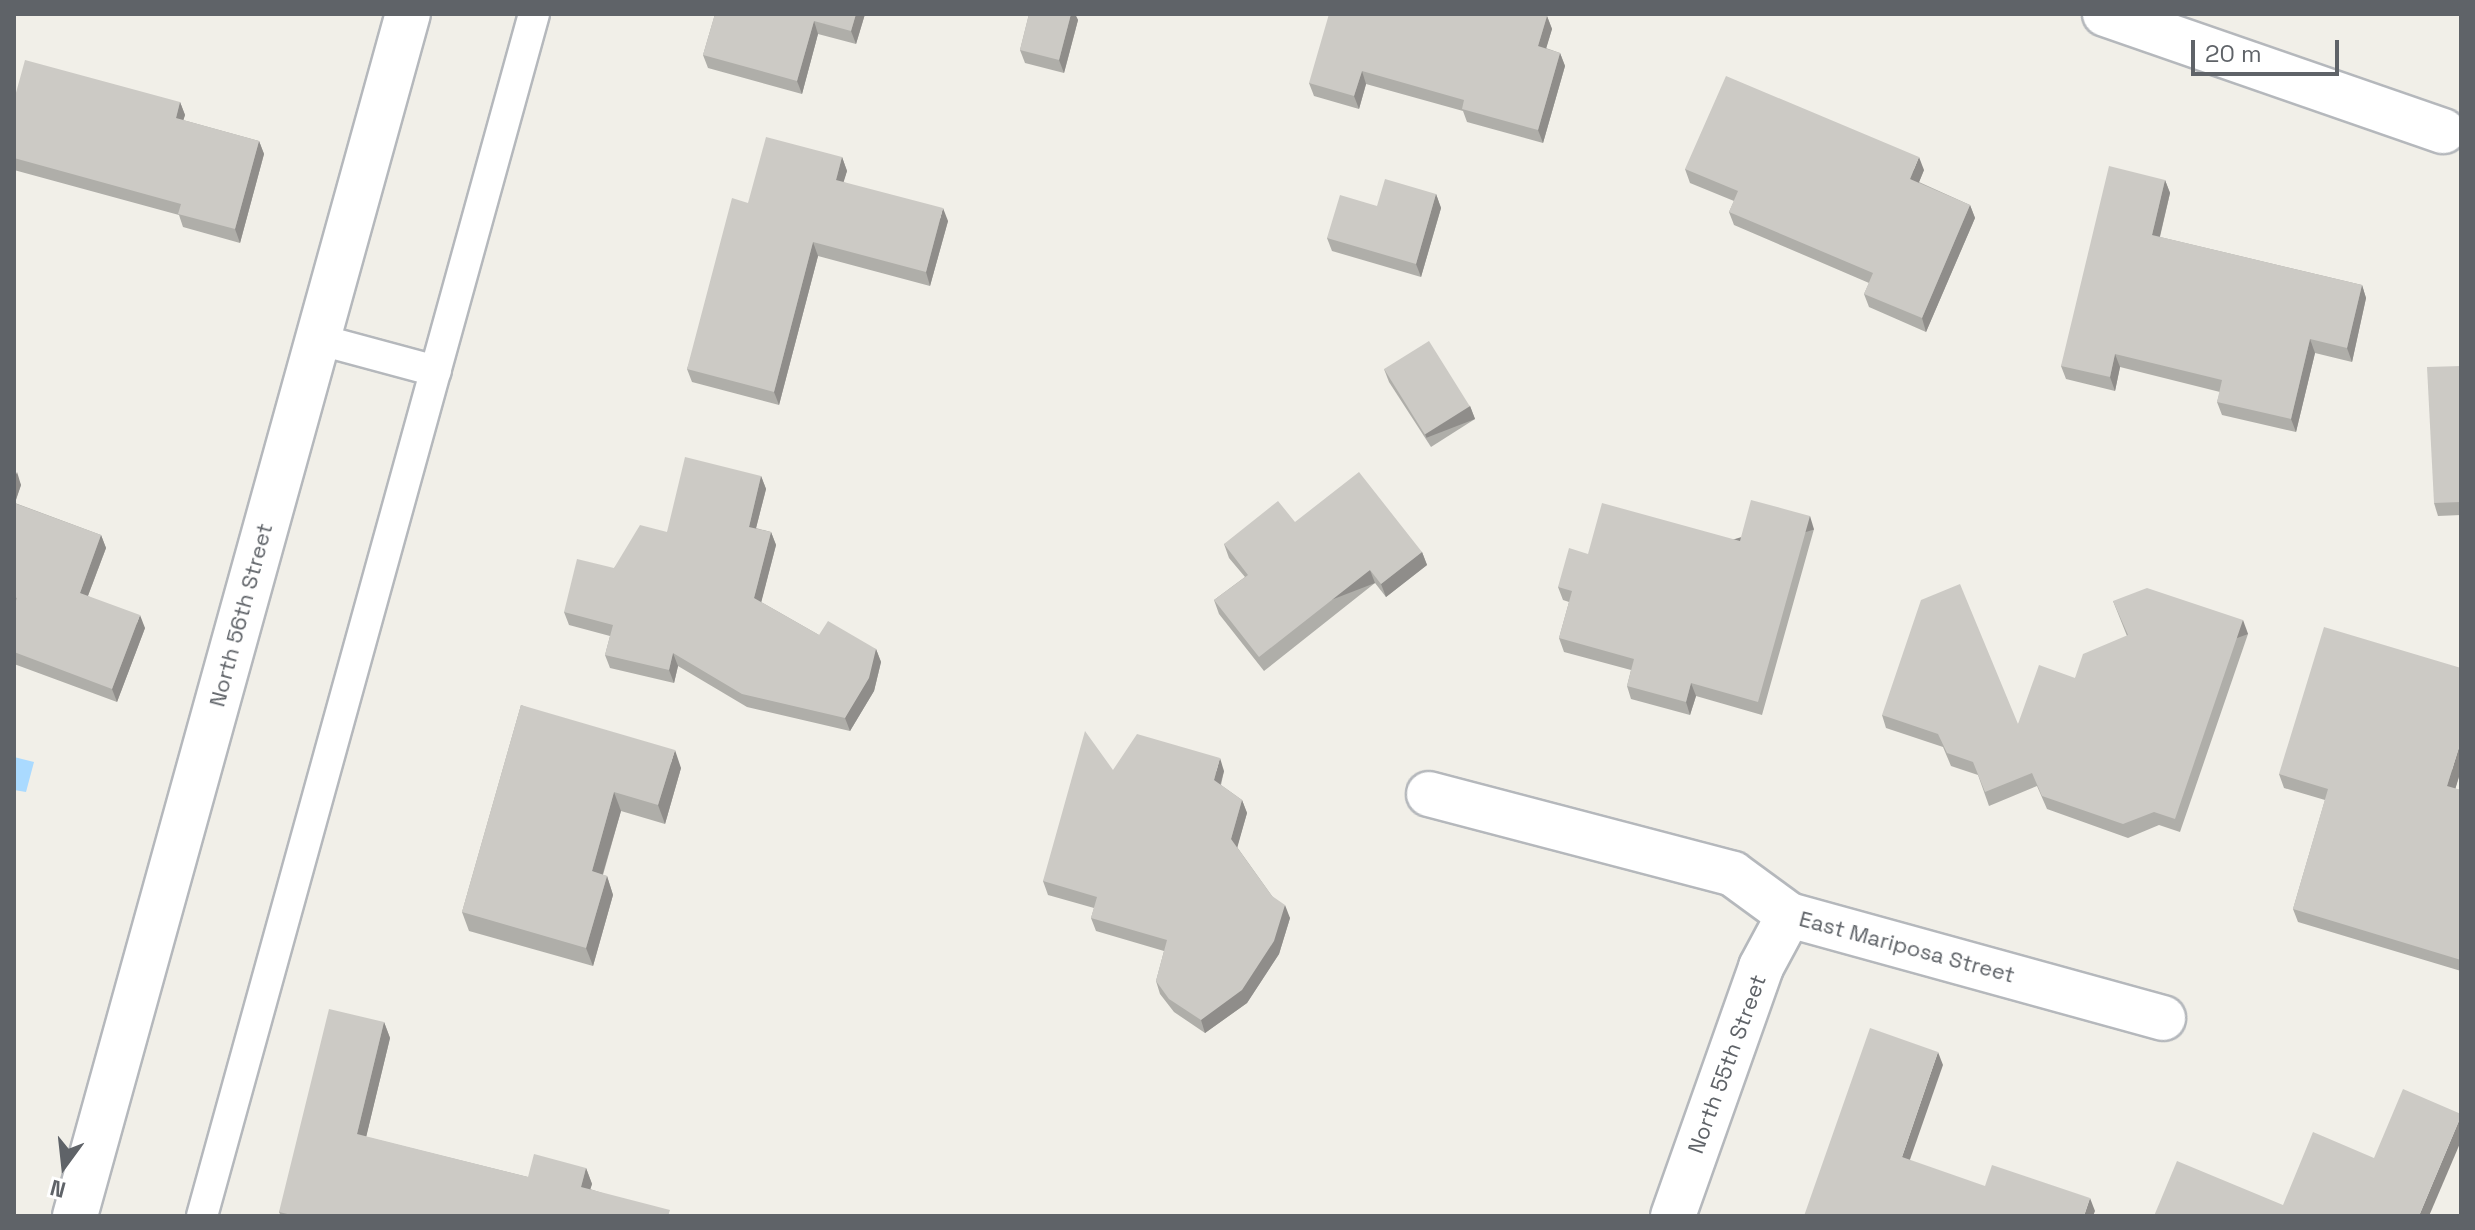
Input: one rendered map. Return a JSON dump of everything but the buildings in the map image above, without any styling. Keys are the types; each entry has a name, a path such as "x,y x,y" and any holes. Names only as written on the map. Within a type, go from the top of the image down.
{"street":[{"name":"North 56th Street","path":"75,1216 408,14"},
{"path":"2105,14 2443,131"},
{"name":"East Mariposa Street","path":"1429,794 1733,874 1789,915 2163,1018"},
{"name":"North 55th Street","path":"1673,1216 1761,967 1789,915"}],"lane":[{"path":"202,1216 534,14"},
{"path":"317,339 436,371"}],"water":[{"path":"14,757 34,762 26,792 14,790"}]}
